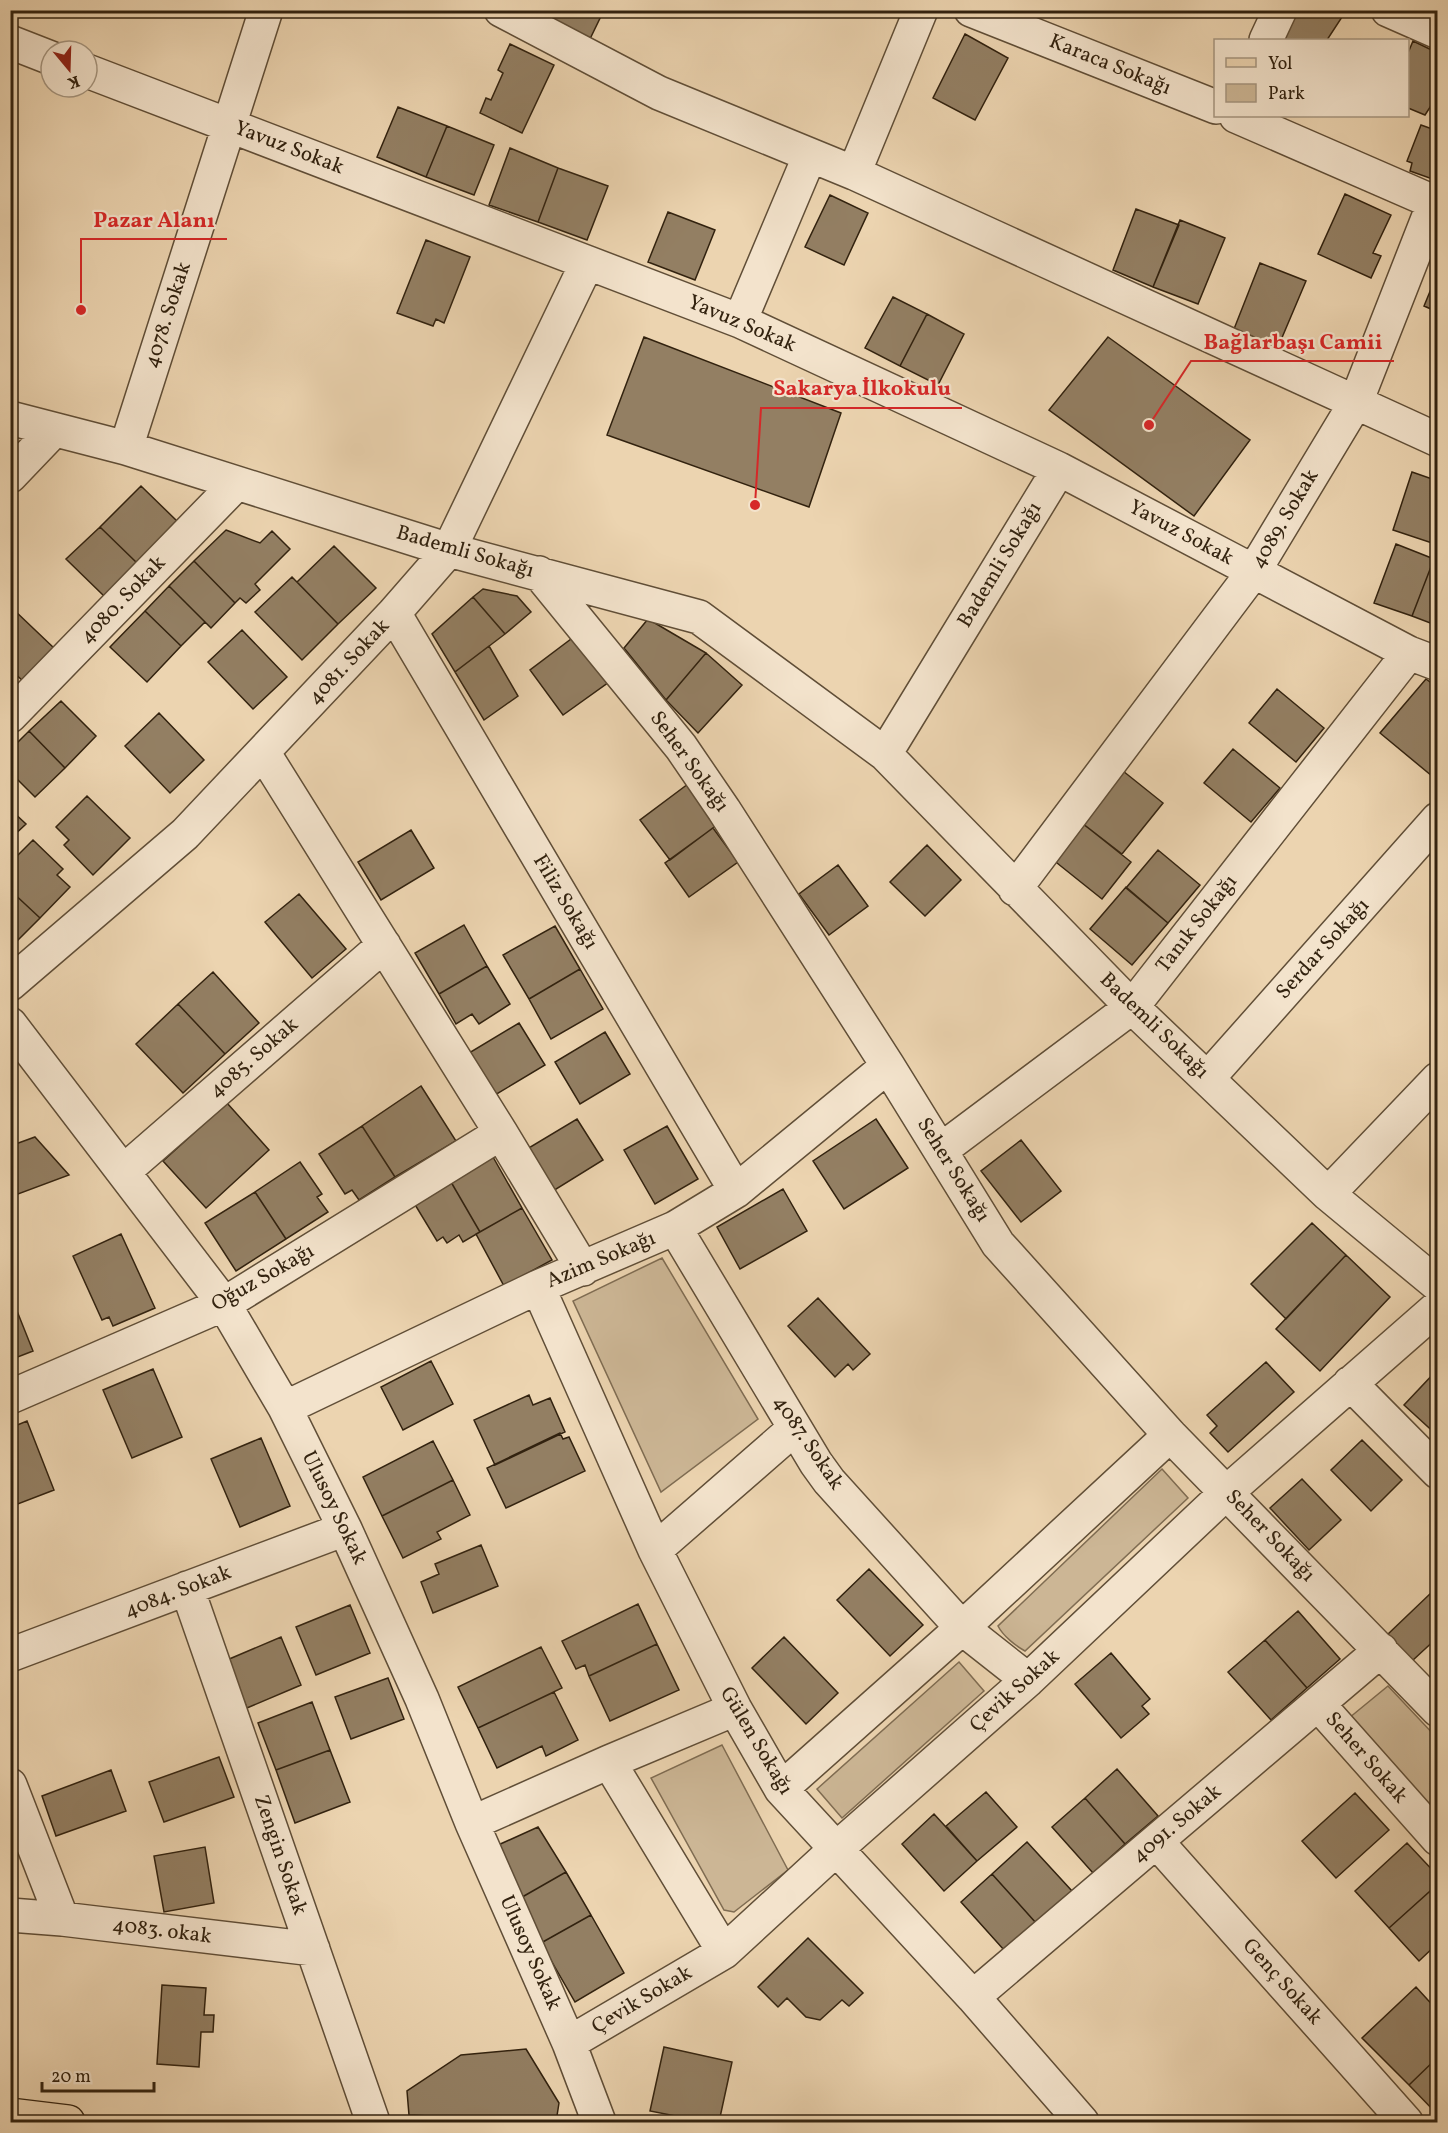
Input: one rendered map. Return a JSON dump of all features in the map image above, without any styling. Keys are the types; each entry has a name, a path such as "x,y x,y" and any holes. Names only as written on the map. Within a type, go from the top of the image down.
{"main road":[{"path":"10,2115 68,2122"}],"street":[{"name":"4078. Sokak","path":"126,448 266,10"},
{"path":"501,10 659,93 854,173 1437,440"},
{"path":"854,173 921,10"},
{"name":"Karaca Sokağı","path":"970,10 1214,107"},
{"path":"1266,39 1280,10"},
{"path":"1388,10 1437,32"},
{"path":"10,42 39,53"},
{"name":"Yavuz Sokak","path":"99,76 741,321 1059,469 1423,658"},
{"path":"1238,117 1436,203"},
{"path":"741,321 810,156"},
{"name":"4089. Sokak","path":"1015,889 1254,571 1356,402 1436,203"},
{"name":"4081. Sokak","path":"10,984 185,834 394,613 449,550 587,263"},
{"name":"Bademli Sokağı","path":"10,418 126,448 449,550 699,617 885,754 1132,1007 1328,1194 1437,1285"},
{"path":"10,476 54,430"},
{"name":"Bademli Sokağı","path":"885,754 1059,469"},
{"name":"4080. Sokak","path":"10,716 236,484"},
{"name":"Seher Sokağı","path":"539,573 681,747 888,1065 998,1245 1170,1435 1437,1710"},
{"name":"Filiz Sokağı","path":"394,613 736,1191"},
{"name":"Tanık Sokağı","path":"940,1150 1132,1007 1423,658"},
{"path":"263,752 501,1133 583,1269"},
{"name":"Serdar Sokağı","path":"1208,1078 1437,819"},
{"name":"4085. Sokak","path":"123,1172 384,945"},
{"name":"Ulusoy Sokak","path":"10,1024 224,1304 285,1408 345,1529 422,1699 472,1823 569,2043 599,2122"},
{"name":"Azim Sokağı","path":"285,1408 538,1287 675,1228 736,1191 888,1065"},
{"path":"1328,1194 1437,1079"},
{"name":"Oğuz Sokağı","path":"10,1397 224,1304 501,1133"},
{"name":"4087. Sokak","path":"675,1228 816,1463 830,1481 962,1629 1028,1680"},
{"name":"Gülen Sokağı","path":"538,1287 655,1550 735,1709 781,1789 973,1998 1082,2122"},
{"name":"Çevik Sokak","path":"569,2043 724,1952 835,1850 1028,1680 1227,1492 1437,1308"},
{"path":"1350,1383 1437,1472"},
{"path":"655,1550 795,1428"},
{"path":"781,1789 962,1629 1170,1435"},
{"name":"4084. Sokak","path":"10,1655 345,1529"},
{"name":"Zengin Sokak","path":"187,1588 373,2122"},
{"name":"4091. Sokak","path":"973,1998 1381,1650"},
{"name":"Seher Sokak","path":"1318,1704 1437,1839"},
{"path":"472,1823 735,1709"},
{"path":"609,1762 724,1952"},
{"path":"10,1785 62,1919"},
{"name":"Genç Sokak","path":"1157,1842 1406,2122"},
{"name":"4083. okak","path":"10,1915 62,1919 313,1949"}],"green space":[{"path":"662,1258 758,1419 661,1492 573,1301"},
{"path":"1162,1469 1188,1498 1025,1651 1010,1640 998,1626"},
{"path":"959,1662 984,1691 842,1818 817,1789"},
{"path":"1388,1686 1437,1738 1437,1818 1349,1718"},
{"path":"722,1745 788,1870 734,1912 724,1910 651,1778"}],"building":[{"path":"547,10 604,10 588,43 542,19"},
{"path":"1296,10 1338,10 1344,14 1328,39 1280,39"},
{"path":"965,34 1008,58 975,120 933,98"},
{"path":"1413,41 1438,53 1438,95 1425,115 1409,108 1409,51"},
{"path":"510,44 554,65 522,133 480,113 486,98 491,100 503,73 498,70"},
{"path":"398,107 447,126 426,177 377,157"},
{"path":"1421,125 1438,131 1438,181 1410,171 1412,163 1407,161"},
{"path":"447,126 494,145 474,195 426,177"},
{"path":"510,148 558,168 538,222 489,205"},
{"path":"558,168 608,186 587,240 538,222"},
{"path":"1345,194 1391,215 1373,253 1381,256 1371,278 1318,254"},
{"path":"830,195 868,213 844,265 805,247"},
{"path":"1136,209 1179,225 1153,287 1113,270"},
{"path":"668,212 715,230 695,280 648,262"},
{"path":"1180,220 1225,238 1198,304 1153,287"},
{"path":"426,240 470,257 444,323 436,319 433,326 397,313"},
{"path":"1260,263 1306,281 1278,347 1234,329"},
{"path":"1438,272 1438,312 1424,306"},
{"path":"893,297 927,314 900,366 865,348"},
{"path":"927,314 964,334 938,385 900,366"},
{"path":"644,337 841,413 809,507 607,435"},
{"path":"1108,337 1250,440 1194,516 1049,410"},
{"path":"1412,472 1438,481 1438,545 1393,530"},
{"path":"141,486 178,522 137,563 100,527"},
{"path":"100,527 137,563 105,597 66,559"},
{"path":"226,530 260,543 272,531 290,549 255,584 260,590 246,603 240,598 235,603 194,561"},
{"path":"1396,544 1434,559 1412,616 1374,603"},
{"path":"334,546 376,588 338,624 297,582"},
{"path":"1434,559 1438,561 1438,626 1412,616"},
{"path":"194,561 235,603 211,628 169,586"},
{"path":"292,577 338,624 302,660 255,612"},
{"path":"169,586 205,622 181,646 145,611"},
{"path":"483,589 517,596 531,612 505,634 473,597"},
{"path":"473,597 505,634 455,672 432,634"},
{"path":"13,609 55,649 24,682 10,669 10,611"},
{"path":"145,611 181,646 147,682 110,647"},
{"path":"648,619 706,653 666,700 624,648"},
{"path":"242,630 287,677 253,709 208,662"},
{"path":"575,636 609,682 563,715 530,670"},
{"path":"489,646 518,696 484,720 455,672"},
{"path":"706,653 742,685 698,733 666,700"},
{"path":"1426,679 1438,688 1438,781 1380,733"},
{"path":"1277,689 1324,728 1296,762 1249,723"},
{"path":"61,701 96,736 65,768 29,731"},
{"path":"159,713 204,760 170,793 125,746"},
{"path":"29,731 65,768 35,797 10,772 10,750"},
{"path":"1233,749 1280,788 1251,822 1204,783"},
{"path":"1123,771 1163,803 1122,854 1082,823"},
{"path":"688,784 718,824 670,860 640,820"},
{"path":"87,796 130,838 93,875 64,845 69,840 56,827"},
{"path":"10,809 26,824 10,839"},
{"path":"1082,823 1131,862 1102,899 1052,859"},
{"path":"713,828 738,862 689,897 665,863"},
{"path":"411,830 434,868 381,900 358,862"},
{"path":"33,840 63,869 57,875 70,887 40,918 10,890 10,863"},
{"path":"927,845 961,880 925,916 890,882"},
{"path":"1158,850 1200,885 1168,923 1126,888"},
{"path":"838,865 868,906 829,935 799,894"},
{"path":"1126,887 1168,923 1132,965 1090,929"},
{"path":"10,890 40,918 10,948"},
{"path":"299,894 346,949 312,978 265,922"},
{"path":"464,925 487,966 439,994 415,953"},
{"path":"555,926 580,969 529,999 503,955"},
{"path":"487,966 510,1004 479,1024 472,1014 456,1024 439,994"},
{"path":"580,969 603,1009 551,1039 529,999"},
{"path":"213,972 259,1023 225,1054 178,1004"},
{"path":"178,1004 225,1054 183,1093 136,1044"},
{"path":"519,1023 545,1065 495,1095 469,1053"},
{"path":"605,1032 630,1074 580,1104 555,1062"},
{"path":"421,1086 456,1141 395,1177 362,1126"},
{"path":"227,1103 269,1150 206,1208 163,1161"},
{"path":"577,1119 603,1160 553,1191 527,1149"},
{"path":"876,1119 908,1168 844,1209 813,1161"},
{"path":"362,1126 395,1177 359,1200 352,1190 345,1194 319,1154"},
{"path":"667,1126 698,1179 655,1204 624,1150"},
{"path":"35,1137 69,1175 10,1197 10,1146"},
{"path":"1021,1140 1061,1191 1021,1222 981,1171"},
{"path":"493,1157 522,1208 480,1232 451,1182"},
{"path":"300,1162 322,1194 317,1197 328,1212 286,1239 255,1192"},
{"path":"451,1182 480,1232 463,1242 459,1235 447,1243 443,1237 437,1241 414,1203"},
{"path":"783,1189 807,1231 740,1269 717,1227"},
{"path":"255,1192 286,1239 236,1271 205,1223"},
{"path":"522,1208 552,1260 504,1286 476,1234"},
{"path":"1312,1223 1346,1255 1286,1319 1251,1284"},
{"path":"121,1234 155,1308 113,1326 109,1317 102,1320 73,1256"},
{"path":"1346,1255 1390,1297 1320,1371 1276,1329"},
{"path":"818,1298 870,1354 853,1370 848,1364 835,1377 788,1326"},
{"path":"10,1301 15,1312 17,1311 33,1351 10,1360"},
{"path":"431,1361 453,1404 403,1430 381,1387"},
{"path":"1266,1362 1294,1392 1228,1452 1210,1433 1217,1426 1207,1415"},
{"path":"153,1369 182,1437 132,1458 103,1390"},
{"path":"1438,1369 1438,1436 1404,1405"},
{"path":"529,1395 533,1405 550,1398 565,1432 495,1465 474,1420"},
{"path":"27,1421 54,1490 10,1507 10,1428"},
{"path":"560,1433 563,1439 569,1437 585,1471 506,1508 487,1468"},
{"path":"261,1438 290,1506 240,1527 211,1459"},
{"path":"1362,1440 1402,1480 1371,1511 1331,1470"},
{"path":"433,1441 453,1480 382,1516 363,1477"},
{"path":"1302,1479 1341,1520 1309,1550 1270,1508"},
{"path":"453,1480 470,1515 437,1532 441,1539 403,1558 382,1516"},
{"path":"481,1545 498,1586 433,1613 421,1582 439,1574 435,1564"},
{"path":"869,1569 923,1625 890,1656 837,1600"},
{"path":"1432,1592 1438,1598 1438,1637 1412,1661 1387,1635"},
{"path":"638,1604 657,1644 589,1676 585,1665 576,1669 562,1641"},
{"path":"350,1605 370,1653 316,1675 296,1627"},
{"path":"1298,1611 1340,1659 1307,1688 1265,1640"},
{"path":"281,1637 301,1685 247,1708 227,1660"},
{"path":"784,1637 838,1693 806,1724 752,1668"},
{"path":"1265,1640 1307,1688 1271,1720 1228,1672"},
{"path":"657,1644 679,1690 610,1721 589,1676"},
{"path":"541,1647 562,1688 478,1728 458,1687"},
{"path":"1111,1653 1150,1699 1142,1706 1149,1714 1121,1738 1075,1684"},
{"path":"388,1678 404,1719 351,1739 335,1697"},
{"path":"554,1692 578,1740 546,1756 542,1746 497,1768 478,1728"},
{"path":"312,1702 330,1750 276,1770 258,1723"},
{"path":"330,1750 350,1802 295,1823 276,1770"},
{"path":"219,1757 234,1797 164,1822 149,1782"},
{"path":"1117,1769 1158,1816 1125,1844 1085,1798"},
{"path":"111,1770 126,1811 56,1836 42,1796"},
{"path":"986,1792 1017,1827 977,1861 946,1826"},
{"path":"1355,1793 1389,1830 1336,1878 1302,1841"},
{"path":"1085,1798 1125,1844 1093,1873 1052,1827"},
{"path":"934,1814 977,1861 944,1891 902,1844"},
{"path":"538,1827 566,1872 517,1900 496,1846"},
{"path":"1027,1842 1072,1891 1036,1923 992,1874"},
{"path":"1407,1843 1438,1876 1438,1884 1389,1928 1355,1891"},
{"path":"205,1847 214,1903 164,1912 154,1856"},
{"path":"566,1872 591,1915 541,1943 517,1900"},
{"path":"992,1874 1036,1923 1004,1950 961,1902"},
{"path":"1438,1884 1438,1943 1419,1961 1389,1928"},
{"path":"591,1915 624,1973 575,2002 541,1943"},
{"path":"808,1938 863,1993 849,2006 842,2000 820,2020 806,2017 787,1998 778,2007 758,1987"},
{"path":"162,1985 206,1988 204,2015 214,2015 213,2032 201,2032 199,2067 157,2064"},
{"path":"1416,1987 1438,2011 1438,2057 1409,2085 1362,2038"},
{"path":"664,2047 732,2062 719,2122 706,2122 650,2111"},
{"path":"526,2049 559,2103 556,2122 409,2115 407,2091 461,2055"},
{"path":"1438,2057 1438,2111 1436,2113 1409,2085"}],"place":[{"name":"Pazar Alanı","path":"81,310"},
{"name":"Bağlarbaşı Camii","path":"1149,425"},
{"name":"Sakarya İlkokulu","path":"755,505"}]}
